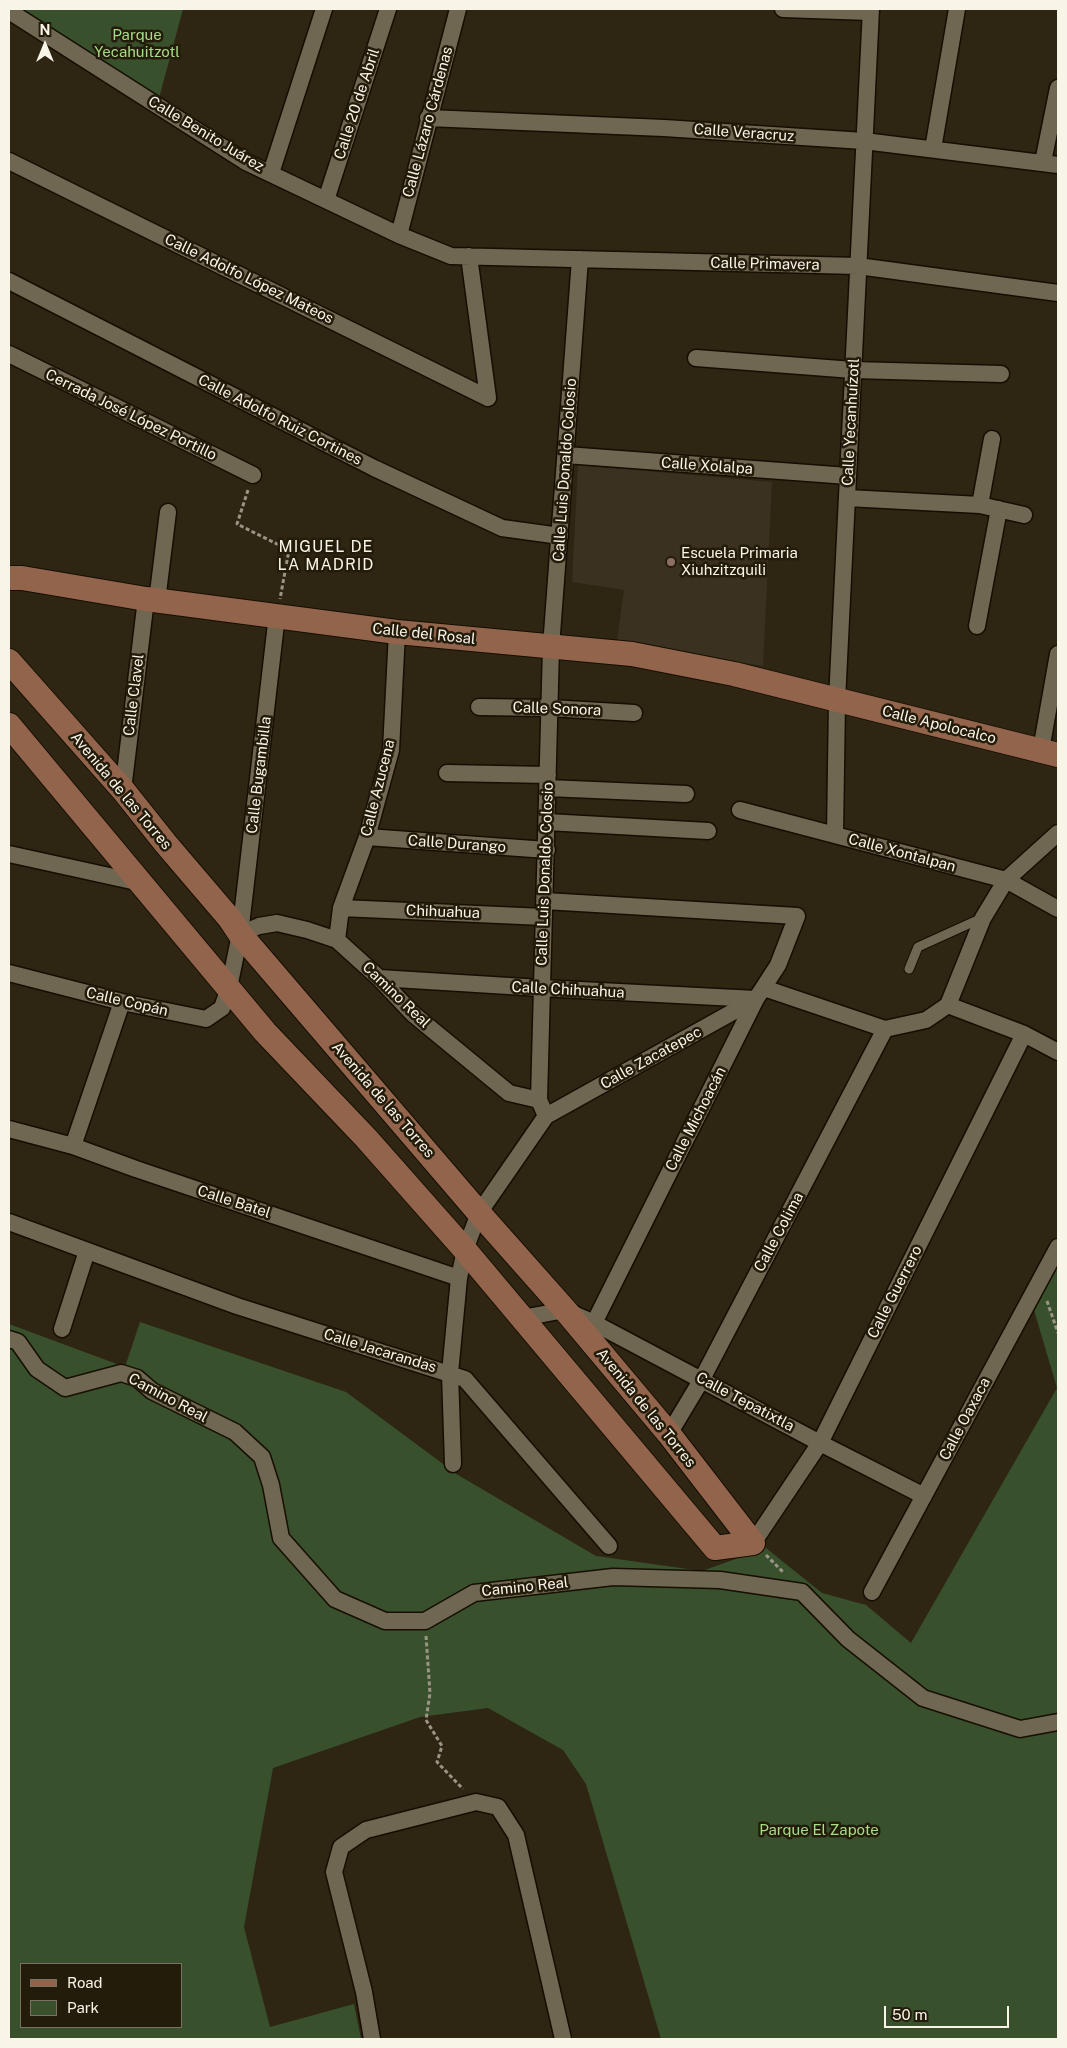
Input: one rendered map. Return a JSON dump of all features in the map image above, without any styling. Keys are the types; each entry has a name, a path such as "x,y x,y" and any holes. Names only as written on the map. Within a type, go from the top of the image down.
{"street":[{"path":"271,173 324,9"},
{"name":"Calle 20 de Abril","path":"326,200 388,9"},
{"name":"Calle Lázaro Cárdenas","path":"399,235 458,9"},
{"path":"783,9 871,10"},
{"path":"933,149 958,9"},
{"name":"Calle Yecanhuízotl","path":"835,835 837,700 871,10"},
{"name":"Calle Benito Juárez","path":"9,11 246,162 399,235 451,256 469,256"},
{"path":"1051,163 1058,88"},
{"name":"Calle Veracruz","path":"428,118 664,128 864,141 1051,163"},
{"name":"Calle Adolfo López Mateos","path":"9,161 488,398 469,256"},
{"name":"Calle Primavera","path":"469,256 858,266 1058,293"},
{"name":"Calle Luis Donaldo Colosio","path":"546,1116 539,1100 551,647 580,259"},
{"name":"Calle Adolfo Ruiz Cortines","path":"9,281 374,468 502,528 560,536"},
{"name":"Cerrada José López Portillo","path":"9,354 253,475"},
{"path":"696,358 853,370 1001,374"},
{"path":"980,505 992,439"},
{"name":"Calle Xolalpa","path":"566,455 848,476"},
{"path":"847,498 980,505 1024,515"},
{"path":"977,626 999,509"},
{"name":"Calle Clavel","path":"123,790 152,600 168,512"},
{"name":"Calle del Rosal","path":"9,578 22,578 152,600 397,632 632,654 734,674 837,700"},
{"name":"Calle Bugambilla","path":"229,988 240,934 277,615"},
{"name":"Calle Azucena","path":"337,940 341,908 367,837 391,750 397,632"},
{"name":"Calle Apolocalco","path":"837,700 1050,753 1058,654"},
{"name":"Avenida de las Torres","path":"9,661 123,790 230,919 240,934 479,1213 565,1310 669,1434 753,1542"},
{"name":"Calle Sonora","path":"479,707 550,708 634,713"},
{"path":"9,725 265,1032 366,1138 465,1250 715,1548 753,1542"},
{"path":"448,773 686,794"},
{"name":"Calle Xontalpan","path":"740,810 1006,880 1058,909"},
{"path":"547,822 708,831"},
{"path":"886,1029 926,1020 948,1004 983,918 1006,880 1058,833"},
{"name":"Calle Durango","path":"367,837 546,850"},
{"path":"9,854 141,883"},
{"name":"Chihuahua","path":"341,908 545,909"},
{"name":"Calle Michoacán","path":"545,909 797,916 778,965 760,993 594,1322"},
{"name":"Camino Real","path":"240,934 259,926 277,923 337,940 379,978 413,1014 509,1093 539,1100"},
{"name":"Calle Copán","path":"9,974 122,1002 206,1019 222,1008 229,988"},
{"name":"Calle Chihuahua","path":"379,978 541,988 760,993 886,1029"},
{"name":"Calle Zacatepec","path":"546,1116 760,993"},
{"path":"73,1146 122,1002"},
{"path":"948,1004 1024,1034 1058,1052"},
{"name":"Calle Colima","path":"669,1434 702,1379 886,1029"},
{"name":"Calle Guerrero","path":"753,1542 820,1443 1024,1034"},
{"path":"453,1464 450,1373 458,1278 465,1250 479,1213 546,1116"},
{"name":"Calle Batel","path":"9,1129 73,1146 136,1170 458,1278"},
{"name":"Calle Jacarandas","path":"9,1222 236,1306 465,1379 609,1546"},
{"name":"Calle Oaxaca","path":"872,1592 1058,1247"},
{"path":"62,1329 87,1251"},
{"path":"522,1318 565,1310"},
{"name":"Calle Tepatixtla","path":"565,1310 594,1322 820,1443 924,1496"},
{"name":"Camino Real","path":"9,1339 18,1342 37,1369 65,1388 121,1373 138,1378 152,1391 235,1432 262,1457 272,1485 281,1538 335,1599 386,1621 425,1621 474,1593 613,1577 720,1580 802,1592"},
{"path":"802,1592 848,1639 923,1698 1020,1729 1058,1722"},
{"path":"372,2039 364,1992 334,1872 341,1847 366,1830 476,1802 498,1807 516,1834 563,2039"}],"lane":[{"path":"909,969 918,947 983,918"}],"path":[{"path":"253,475 237,524 289,550 277,615"},
{"path":"1039,1282 1058,1333"},
{"path":"753,1542 802,1592"},
{"path":"425,1621 430,1692 426,1720 442,1746 437,1762 476,1802"}],"shaded area":[{"name":"Escuela Primaria Xiuhzitzquili","path":"578,465 772,482 763,666 617,641 624,590 572,582"}],"green space":[{"name":"Parque Yecahuitzotl","path":"13,9 183,9 159,98"},
{"name":"Parque El Zapote","path":"1058,1263 1058,2039 661,2039 586,1784 563,1750 488,1708 420,1717 273,1768 244,1927 270,2027 354,2004 361,2039 9,2039 9,1324 125,1367 140,1322 346,1392 458,1475 596,1556 702,1571 766,1548 822,1593 866,1605 911,1643 1057,1388 1034,1310"}],"place":[{"name":"Escuela Primaria Xiuhzitzquili","path":"671,562"}],"district":[{"name":"MIGUEL DE LA MADRID","path":"326,556"}]}
